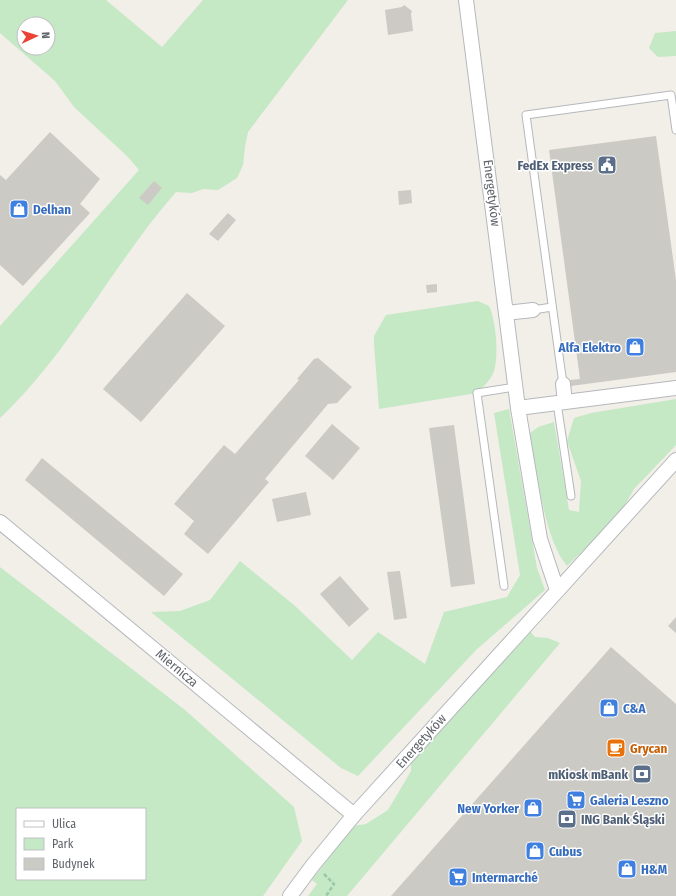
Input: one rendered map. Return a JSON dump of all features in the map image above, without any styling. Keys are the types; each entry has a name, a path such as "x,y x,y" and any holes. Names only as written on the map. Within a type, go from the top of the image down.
{"street":[{"name":"Energetyków","path":"466,0 518,408 540,539 557,590"},
{"path":"506,313 532,310"},
{"path":"561,403 562,384"},
{"path":"518,408 676,388"},
{"name":"Energetyków","path":"290,896 354,815 676,460"},
{"name":"Miernicza","path":"0,522 354,815"}],"lane":[{"path":"562,384 526,115 671,94 676,130"},
{"path":"532,310 552,307"},
{"path":"504,586 476,393 515,387"},
{"path":"561,403 571,496"}],"path":[{"path":"313,865 334,884 326,896"}],"green space":[{"path":"0,0 106,0 162,47 203,0 348,0 248,132 243,165 237,178 218,190 203,189 192,193 176,192 132,248 48,365 0,418 0,326 139,170 128,157 74,107 55,81 26,56 56,56 56,16 16,16 16,47 0,33"},
{"path":"676,31 676,56 658,57 649,48 655,33"},
{"path":"478,301 489,306 496,338 496,364 491,377 484,386 477,393 379,409 374,336 386,315"},
{"path":"676,399 676,445 634,489 618,517 567,566 559,554 547,522 529,434 538,427 554,422 569,510 579,512 581,481 567,441 574,418 591,413"},
{"path":"509,409 537,568 545,590 476,650 358,776 341,768 151,612 180,611 210,600 240,561 294,605 352,660 378,632 425,664 444,612 507,597 520,575 494,413"},
{"path":"0,567 185,710 294,807 302,841 263,896 0,896"},
{"path":"524,624 535,637 548,638 560,643 347,896 308,896 317,884 312,880 353,826 366,824 388,810 411,771 411,762"}],"building":[{"path":"404,5 412,11 413,31 388,35 385,10 402,7"},
{"path":"50,132 100,179 80,204 90,213 23,286 0,265 0,175 6,180"},
{"path":"656,136 676,280 676,372 571,386 570,380 580,379 549,150"},
{"path":"154,181 162,188 148,205 139,198"},
{"path":"411,190 412,203 399,205 398,191"},
{"path":"228,213 236,220 218,241 209,234"},
{"path":"437,284 437,292 427,293 426,285"},
{"path":"187,293 225,326 141,422 103,389"},
{"path":"318,358 352,387 337,403 328,404 265,479 269,482 208,554 184,534 194,521 174,504 224,445 235,454 299,380 297,379 314,359"},
{"path":"332,424 360,448 333,480 305,456"},
{"path":"454,425 475,584 451,587 429,428"},
{"path":"42,458 183,574 164,596 25,480"},
{"path":"306,492 311,515 277,522 272,499"},
{"path":"400,571 407,618 394,620 387,572"},
{"path":"340,576 369,609 349,627 320,594"},
{"path":"676,617 676,633 668,626"},
{"name":"Galeria Leszno","path":"611,647 676,704 676,896 391,896"}],"place":[{"name":"FedEx Express","path":"607,165"},
{"name":"Delhan","path":"19,209"},
{"name":"Alfa Elektro","path":"635,347"},
{"name":"C&A","path":"609,708"},
{"name":"Grycan","path":"616,748"},
{"name":"mKiosk mBank","path":"642,774"},
{"name":"Galeria Leszno","path":"576,800"},
{"name":"New Yorker","path":"533,808"},
{"name":"ING Bank Śląski","path":"567,819"},
{"name":"Cubus","path":"535,851"},
{"name":"H&M","path":"627,869"},
{"name":"Intermarché","path":"458,877"}]}
